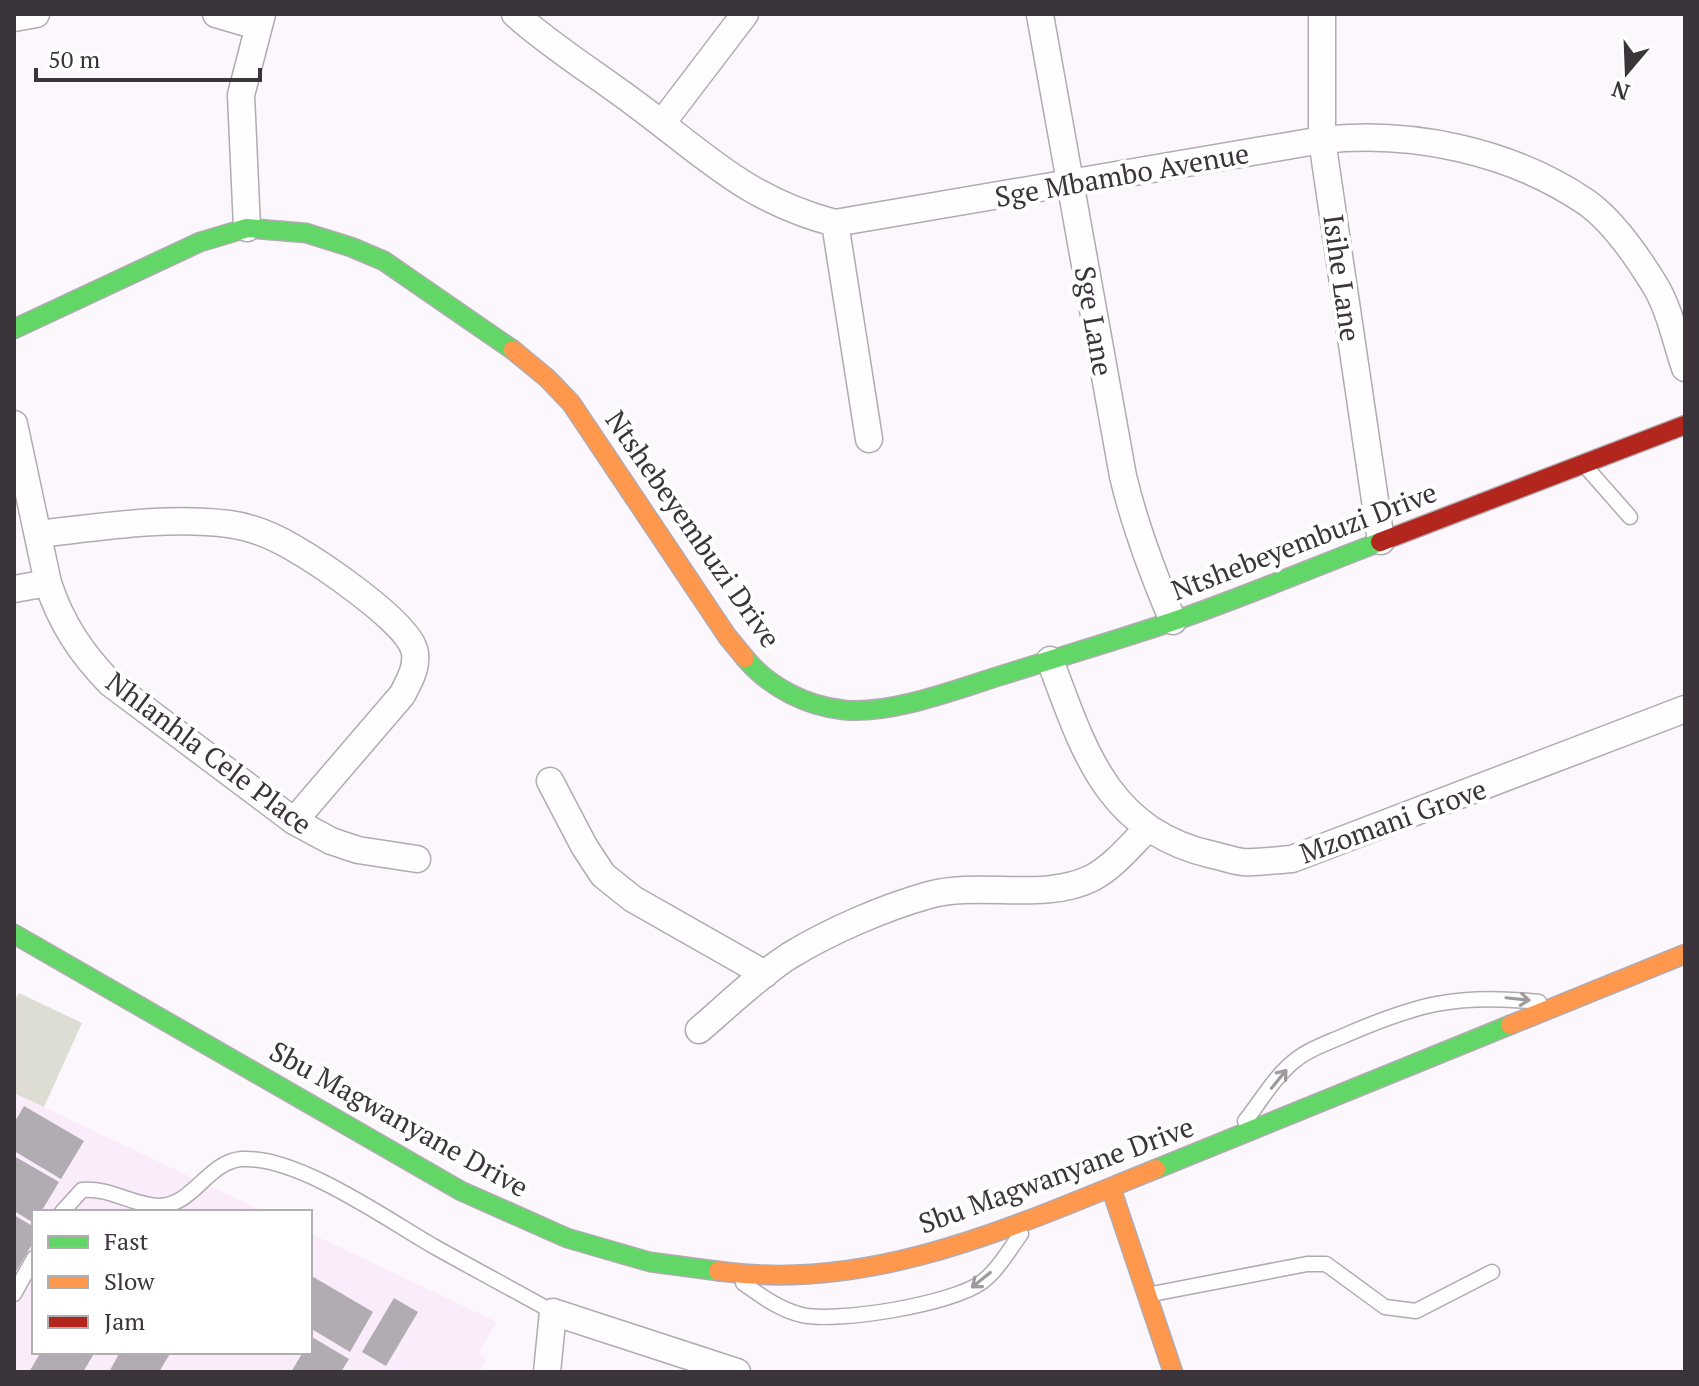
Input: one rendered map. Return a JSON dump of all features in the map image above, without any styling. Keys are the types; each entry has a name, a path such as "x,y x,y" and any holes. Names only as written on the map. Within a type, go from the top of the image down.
{"street":[{"path":"14,18 36,14"},
{"path":"216,14 259,20 241,95 247,228"},
{"name":"Sge Mbambo Avenue","path":"515,14 662,123 722,172 786,208 835,223 1360,135 1411,139 1491,157 1588,203 1626,243 1658,290 1685,368"},
{"path":"662,123 745,14"},
{"name":"Isihe Lane","path":"1322,14 1322,140 1381,541"},
{"name":"Sge Lane","path":"1040,15 1123,476 1133,518 1173,621"},
{"path":"835,223 869,439"},
{"name":"Ntshebeyembuzi Drive","path":"14,329 200,242 247,228 306,233 384,261 497,337 547,378 571,403 727,636 756,671 786,692 812,703 845,710 873,709 925,699 1173,621 1685,425"},
{"name":"Nhlanhla Cele Place","path":"14,424 48,583 56,608 88,660 110,683 294,821 331,841 358,850 417,859"},
{"path":"39,534 175,522 226,523 246,527 293,547 387,616 406,635 414,648 415,660 411,679 402,695 294,821"},
{"path":"14,589 48,583"},
{"name":"Mzomani Grove","path":"1050,660 1083,749 1114,797 1147,829 1186,849 1243,862 1292,859 1685,709"},
{"path":"550,781 603,875 633,899 765,974"},
{"path":"699,1030 765,974 831,932 924,896 949,890 1037,890 1092,878 1147,829"},
{"name":"Sbu Magwanyane Drive","path":"14,934 461,1191 567,1238 650,1262 729,1273 808,1274 891,1264 985,1238 1685,954"},
{"path":"1111,1188 1173,1372"},
{"path":"547,1372 553,1312 737,1372"}],"lane":[{"path":"1583,463 1630,517"},
{"path":"1230,1140 1295,1059 1357,1030 1420,1005 1442,1001 1492,997 1562,1004"},
{"path":"64,1210 82,1190 93,1189 141,1203 161,1206 175,1203 218,1167 232,1160 267,1162 291,1168 343,1194 553,1312"},
{"path":"729,1273 766,1300 802,1315 854,1315 964,1293 983,1281 1030,1221"},
{"path":"14,1294 32,1262"},
{"path":"1147,1295 1307,1264 1326,1264 1385,1307 1416,1311 1492,1272"}],"shaded area":[{"path":"19,993 82,1023 44,1107 14,1093 14,1001"},
{"path":"14,1093 261,1210 32,1210 32,1354 312,1354 312,1234 497,1322 478,1352 487,1360 478,1372 14,1372"}],"building":[{"path":"24,1106 84,1141 61,1179 14,1151 14,1123"},
{"path":"14,1156 59,1182 42,1210 32,1210 32,1222 14,1211"},
{"path":"14,1215 32,1226 32,1244 14,1275"},
{"path":"312,1276 373,1312 350,1352 312,1329"},
{"path":"394,1298 418,1312 386,1366 362,1352"},
{"path":"312,1337 349,1359 341,1372 291,1372 302,1354 312,1354"},
{"path":"40,1354 94,1354 83,1372 29,1372"},
{"path":"119,1354 170,1354 159,1372 109,1372"}],"traffic: fast":[{"path":"14,329 200,242 247,228 306,233 384,261 513,350"},
{"path":"745,658 765,678 802,699 844,710 884,708 949,692 1171,622 1380,542"},
{"path":"14,934 461,1191 567,1238 650,1262 718,1271"},
{"path":"1156,1169 1510,1025"}],"traffic: slow":[{"path":"513,350 571,403 727,636 745,658"},
{"path":"1510,1025 1685,954"},
{"path":"718,1271 776,1275 832,1272 888,1263 997,1232 1156,1169"},
{"path":"1111,1188 1173,1372"}],"traffic: jam":[{"path":"1380,542 1685,425"}]}
